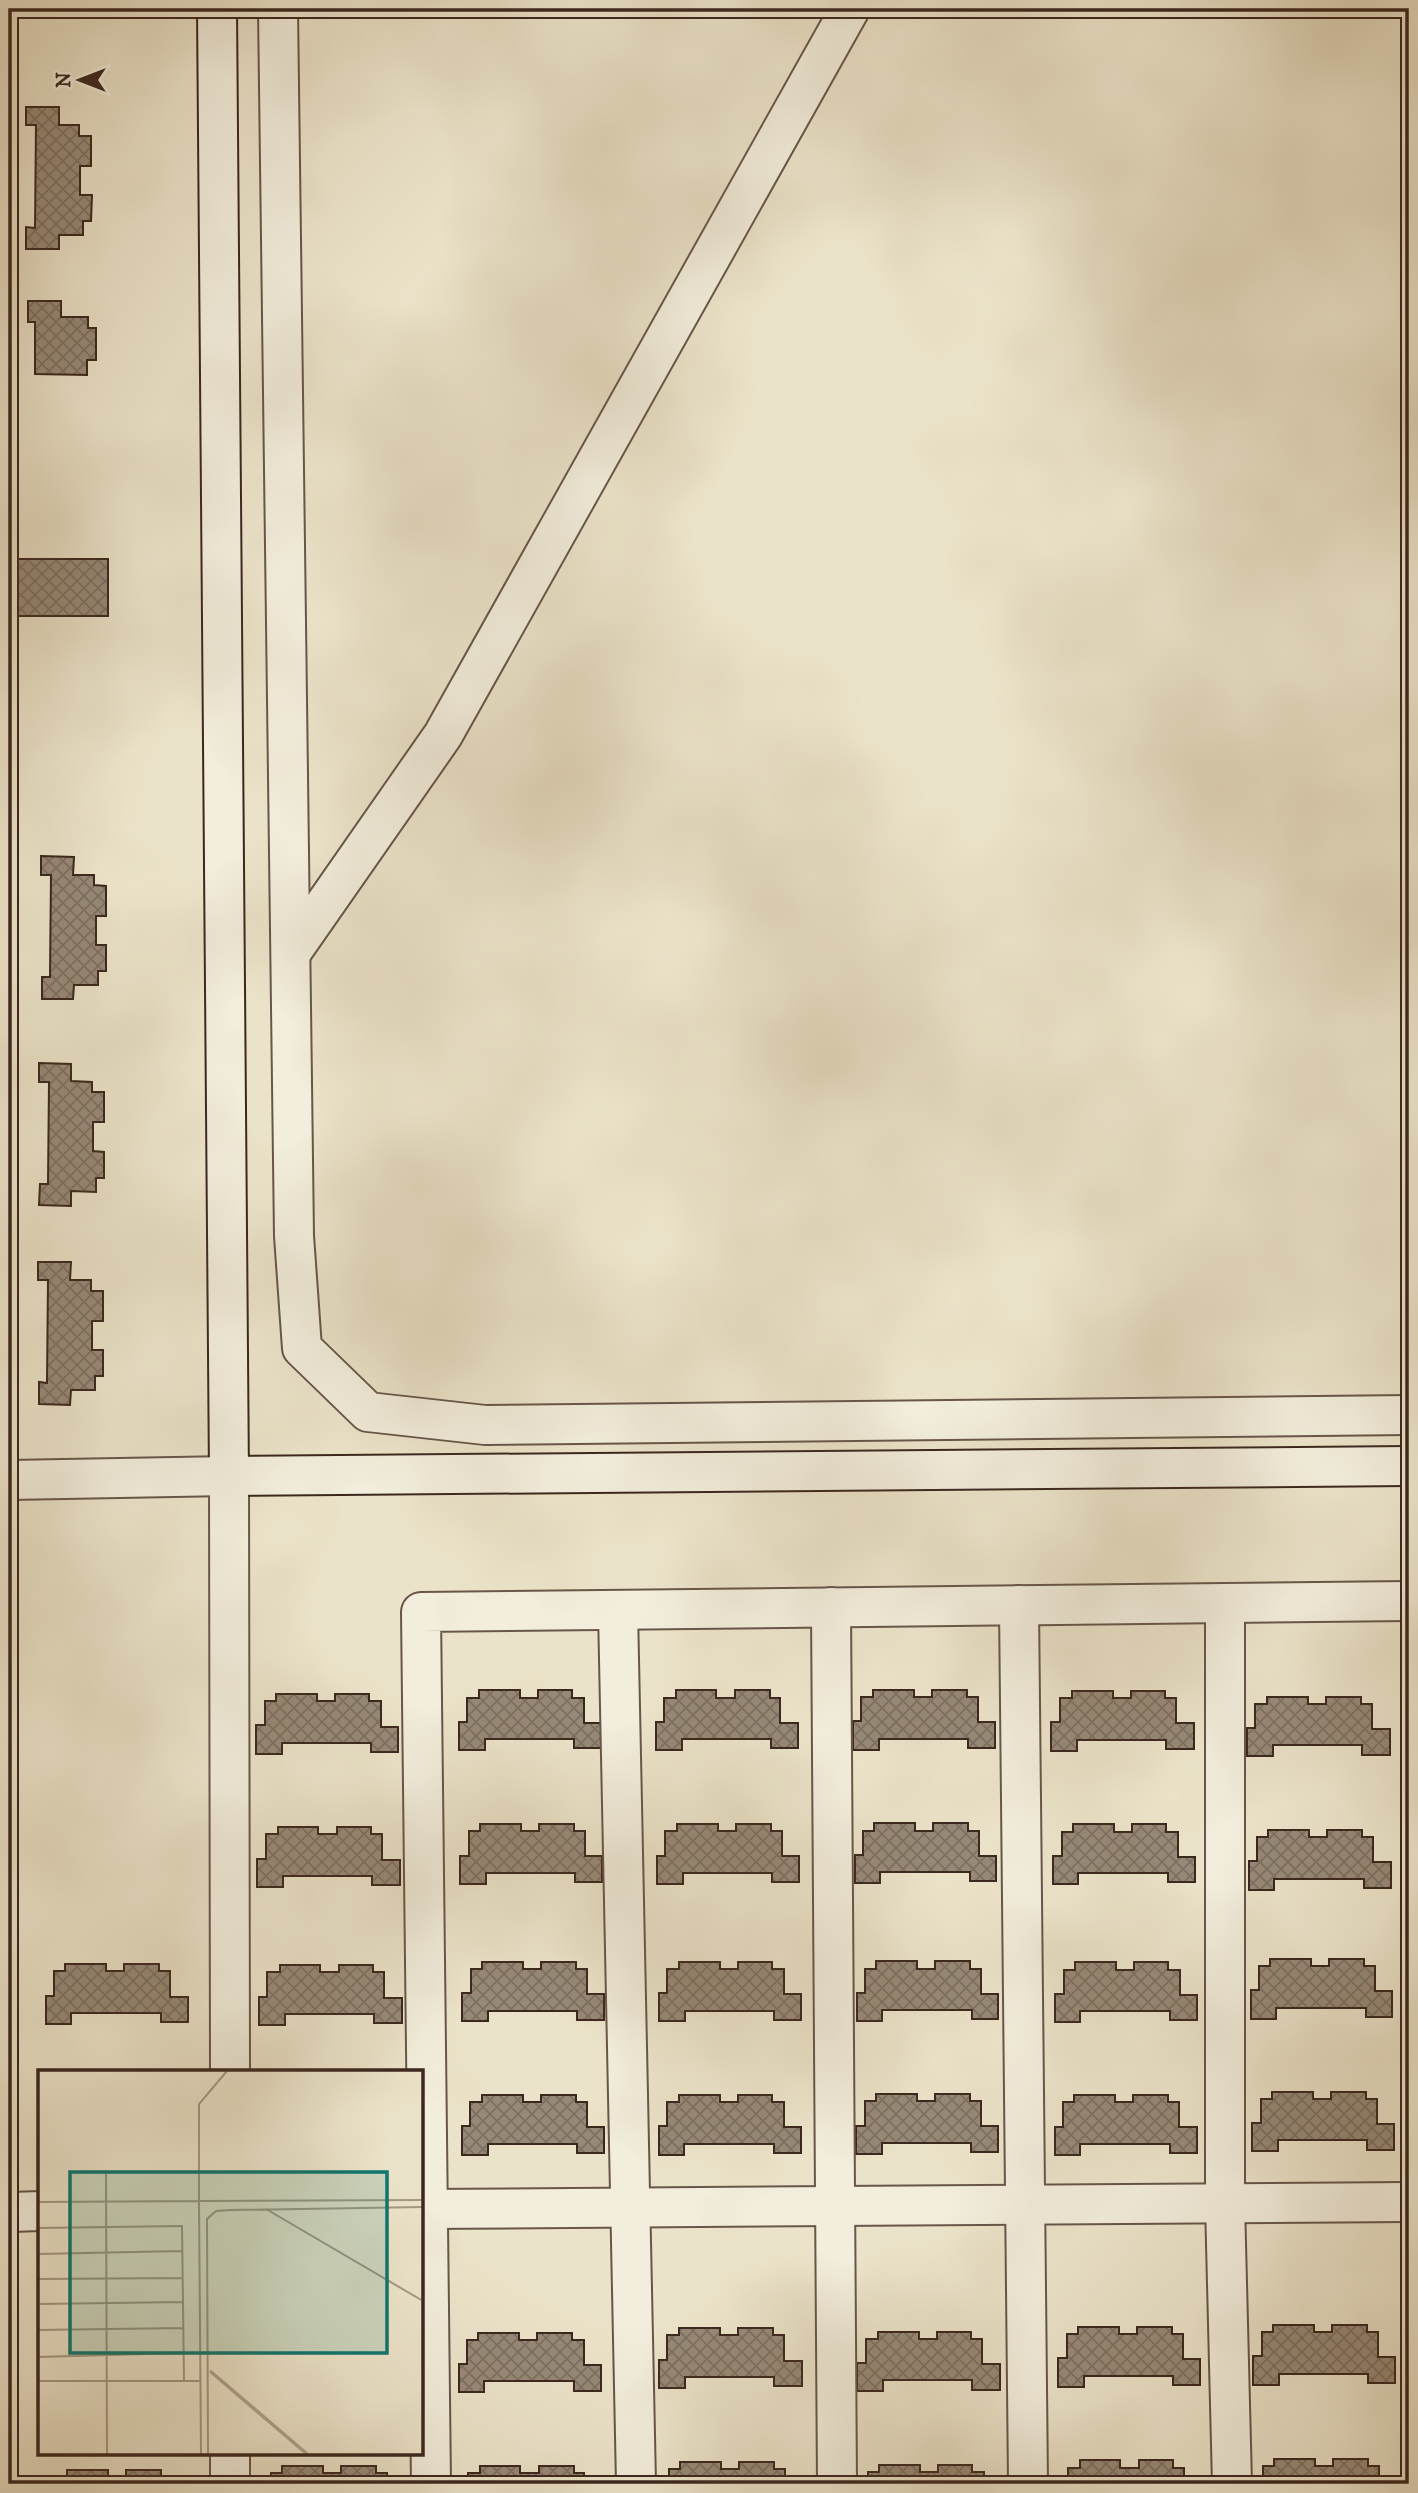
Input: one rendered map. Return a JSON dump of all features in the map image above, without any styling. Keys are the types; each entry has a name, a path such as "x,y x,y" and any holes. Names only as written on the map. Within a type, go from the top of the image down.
{"street":[{"path":"217,9 229,1476 230,2070"},
{"path":"278,9 294,1236 302,1348 368,1412 485,1426 1409,1415"},
{"path":"291,953 443,734 850,9"},
{"path":"9,1480 1409,1466"},
{"path":"431,2484 425,2209 421,1612 1409,1601"},
{"path":"1225,1603 1225,2203 1232,2484"},
{"path":"1019,1605 1028,2484"},
{"path":"831,1607 837,2484"},
{"path":"618,1610 636,2484"},
{"path":"425,2209 1409,2202"},
{"path":"230,2454 230,2484"}],"building":[{"path":"26,107 59,107 59,125 79,125 79,136 91,136 91,166 80,166 80,195 92,195 91,221 83,221 83,235 59,235 59,249 26,249 26,227 35,228 36,125 26,125"},
{"path":"28,301 61,301 61,317 88,317 88,328 96,328 96,360 87,360 87,375 35,374 35,322 28,322"},
{"path":"9,559 108,559 108,616 9,616"},
{"path":"41,856 74,857 73,875 94,875 94,885 106,886 106,916 96,916 96,945 106,945 106,971 98,971 98,985 74,985 73,999 42,999 42,977 50,977 51,875 41,875"},
{"path":"39,1063 71,1064 71,1081 92,1082 92,1092 104,1092 104,1122 93,1122 93,1151 104,1152 104,1178 96,1178 96,1192 71,1191 71,1206 39,1205 40,1184 48,1184 49,1082 39,1082"},
{"path":"38,1262 71,1262 70,1280 91,1280 91,1291 103,1291 103,1321 92,1321 92,1350 103,1350 103,1376 95,1376 95,1390 71,1390 70,1405 39,1404 39,1382 47,1383 48,1280 38,1280"},
{"path":"479,1690 520,1690 520,1698 538,1698 538,1690 572,1690 572,1698 584,1698 584,1723 601,1723 601,1748 574,1748 574,1739 485,1739 485,1750 459,1750 459,1722 467,1722 467,1698 479,1698"},
{"path":"676,1690 716,1690 716,1698 735,1698 735,1690 770,1690 770,1698 780,1698 780,1723 798,1723 798,1748 771,1748 771,1739 682,1739 682,1750 656,1750 656,1722 664,1722 664,1698 676,1698"},
{"path":"873,1690 914,1690 914,1697 932,1697 932,1690 967,1690 967,1697 978,1697 978,1722 995,1722 995,1748 968,1748 968,1739 879,1739 879,1750 853,1750 853,1721 861,1721 861,1697 873,1697"},
{"path":"1072,1691 1113,1691 1113,1698 1131,1698 1131,1691 1165,1691 1165,1698 1176,1698 1176,1723 1194,1723 1194,1749 1166,1749 1166,1740 1077,1740 1077,1751 1051,1751 1051,1722 1060,1722 1060,1698 1072,1698"},
{"path":"276,1694 317,1694 317,1701 335,1701 335,1694 369,1694 369,1701 381,1701 381,1727 398,1727 398,1752 371,1752 371,1743 282,1743 282,1754 256,1754 256,1725 265,1725 265,1701 276,1701"},
{"path":"1267,1697 1308,1697 1308,1704 1326,1704 1326,1697 1361,1697 1361,1704 1372,1704 1372,1729 1390,1729 1390,1755 1362,1755 1362,1745 1273,1745 1273,1756 1247,1756 1247,1728 1255,1728 1255,1704 1267,1704"},
{"path":"874,1823 915,1823 915,1831 933,1831 933,1823 968,1823 968,1831 979,1831 979,1856 996,1856 996,1881 970,1881 970,1872 880,1872 880,1883 855,1883 855,1855 863,1855 863,1831 874,1831"},
{"path":"480,1824 521,1824 521,1831 539,1831 539,1824 574,1824 574,1831 585,1831 585,1856 602,1856 602,1882 575,1882 575,1873 486,1873 486,1884 460,1884 460,1856 469,1856 469,1831 480,1831"},
{"path":"677,1824 718,1824 718,1831 736,1831 736,1824 771,1824 771,1831 782,1831 782,1856 799,1856 799,1882 772,1882 772,1873 683,1873 683,1884 657,1884 657,1856 665,1856 665,1831 677,1831"},
{"path":"1073,1824 1114,1824 1114,1832 1132,1832 1132,1824 1166,1824 1166,1832 1178,1832 1178,1857 1195,1857 1195,1882 1168,1882 1168,1873 1078,1873 1078,1884 1053,1884 1053,1856 1062,1856 1062,1832 1073,1832"},
{"path":"278,1827 318,1827 318,1834 337,1834 337,1827 371,1827 371,1834 382,1834 382,1860 400,1860 400,1885 372,1885 372,1876 283,1876 283,1887 257,1887 257,1859 266,1859 266,1834 278,1834"},
{"path":"1268,1830 1309,1830 1309,1837 1327,1837 1327,1830 1362,1830 1362,1837 1373,1837 1373,1862 1391,1862 1391,1888 1364,1888 1364,1879 1274,1879 1274,1890 1249,1890 1249,1861 1257,1861 1257,1837 1268,1837"},
{"path":"1270,1959 1311,1959 1311,1966 1329,1966 1329,1959 1364,1959 1364,1966 1375,1966 1375,1991 1392,1991 1392,2017 1366,2017 1366,2008 1276,2008 1276,2019 1251,2019 1251,1990 1259,1990 1259,1966 1270,1966"},
{"path":"876,1961 917,1961 917,1969 935,1969 935,1961 970,1961 970,1969 981,1969 981,1994 998,1994 998,2019 972,2019 972,2010 882,2010 882,2021 857,2021 857,1993 865,1993 865,1969 876,1969"},
{"path":"482,1962 523,1962 523,1969 541,1969 541,1962 576,1962 576,1969 587,1969 587,1994 604,1994 604,2020 577,2020 577,2011 488,2011 488,2021 462,2021 462,1993 471,1993 471,1969 482,1969"},
{"path":"679,1962 720,1962 720,1969 738,1969 738,1962 772,1962 772,1969 784,1969 784,1994 801,1994 801,2020 774,2020 774,2011 685,2011 685,2021 659,2021 659,1993 667,1993 667,1969 679,1969"},
{"path":"1075,1962 1116,1962 1116,1970 1134,1970 1134,1962 1168,1962 1168,1970 1180,1970 1180,1995 1197,1995 1197,2020 1170,2020 1170,2011 1080,2011 1080,2022 1055,2022 1055,1994 1064,1994 1064,1970 1075,1970"},
{"path":"65,1964 106,1964 106,1971 124,1971 124,1964 159,1964 159,1971 170,1971 170,1997 188,1997 188,2022 161,2022 161,2013 71,2013 71,2024 46,2024 46,1996 54,1996 54,1971 65,1971"},
{"path":"280,1965 320,1965 320,1972 339,1972 339,1965 373,1965 373,1972 384,1972 384,1998 402,1998 402,2023 374,2023 374,2014 285,2014 285,2025 259,2025 259,1997 267,1997 267,1972 280,1972"},
{"path":"1272,2092 1313,2092 1313,2099 1331,2099 1331,2092 1366,2092 1366,2099 1377,2099 1377,2124 1394,2124 1394,2150 1367,2150 1367,2140 1278,2140 1278,2151 1252,2151 1252,2123 1261,2123 1261,2099 1272,2099"},
{"path":"876,2094 917,2094 917,2101 935,2101 935,2094 970,2094 970,2101 981,2101 981,2126 998,2126 998,2152 971,2152 971,2143 882,2143 882,2154 856,2154 856,2126 865,2126 865,2101 876,2101"},
{"path":"482,2095 523,2095 523,2102 541,2102 541,2095 576,2095 576,2102 587,2102 587,2127 604,2127 604,2153 577,2153 577,2144 488,2144 488,2155 462,2155 462,2126 470,2126 470,2102 482,2102"},
{"path":"679,2095 720,2095 720,2102 738,2102 738,2095 772,2095 772,2102 784,2102 784,2127 801,2127 801,2153 774,2153 774,2144 684,2144 684,2155 659,2155 659,2126 667,2126 667,2102 679,2102"},
{"path":"1074,2095 1115,2095 1115,2102 1133,2102 1133,2095 1168,2095 1168,2102 1179,2102 1179,2127 1197,2127 1197,2153 1170,2153 1170,2144 1080,2144 1080,2155 1055,2155 1055,2127 1063,2127 1063,2102 1074,2102"},
{"path":"1273,2325 1314,2325 1314,2332 1332,2332 1332,2325 1367,2325 1367,2332 1378,2332 1378,2357 1395,2357 1395,2383 1368,2383 1368,2374 1279,2374 1279,2385 1253,2385 1253,2356 1262,2356 1262,2332 1273,2332"},
{"path":"1078,2327 1119,2327 1119,2334 1137,2334 1137,2327 1172,2327 1172,2334 1183,2334 1183,2359 1200,2359 1200,2385 1173,2385 1173,2376 1084,2376 1084,2387 1058,2387 1058,2358 1067,2358 1067,2334 1078,2334"},
{"path":"679,2328 720,2328 720,2335 738,2335 738,2328 773,2328 773,2335 784,2335 784,2361 802,2361 802,2386 774,2386 774,2377 685,2377 685,2388 659,2388 659,2360 667,2360 667,2335 679,2335"},
{"path":"878,2332 919,2332 919,2339 937,2339 937,2332 971,2332 971,2339 982,2339 982,2364 1000,2364 1000,2390 972,2390 972,2380 883,2380 883,2391 857,2391 857,2363 866,2363 866,2339 878,2339"},
{"path":"478,2333 519,2333 519,2340 537,2340 537,2333 572,2333 572,2340 584,2340 584,2365 601,2365 601,2391 574,2391 574,2381 484,2381 484,2392 459,2392 459,2364 467,2364 467,2340 478,2340"},
{"path":"1274,2459 1315,2459 1315,2466 1333,2466 1333,2459 1368,2459 1368,2466 1379,2466 1379,2484 1263,2484 1263,2466 1274,2466"},
{"path":"1080,2460 1120,2460 1120,2468 1139,2468 1139,2460 1173,2460 1173,2468 1184,2468 1184,2484 1068,2484 1068,2468 1080,2468"},
{"path":"680,2462 721,2462 721,2469 739,2469 739,2462 774,2462 774,2469 785,2469 785,2484 669,2484 669,2469 680,2469"},
{"path":"879,2465 920,2465 920,2472 938,2472 938,2465 972,2465 972,2472 984,2472 984,2484 868,2484 868,2472 879,2472"},
{"path":"282,2466 323,2466 323,2473 341,2473 341,2466 376,2466 376,2473 387,2473 387,2484 271,2484 271,2473 282,2473"},
{"path":"480,2466 520,2466 520,2473 539,2473 539,2466 574,2466 574,2473 584,2473 584,2484 468,2484 468,2473 480,2473"},
{"path":"67,2470 108,2470 108,2477 126,2477 126,2470 161,2470 161,2477 172,2477 172,2484 55,2484 55,2477 67,2477"}]}
